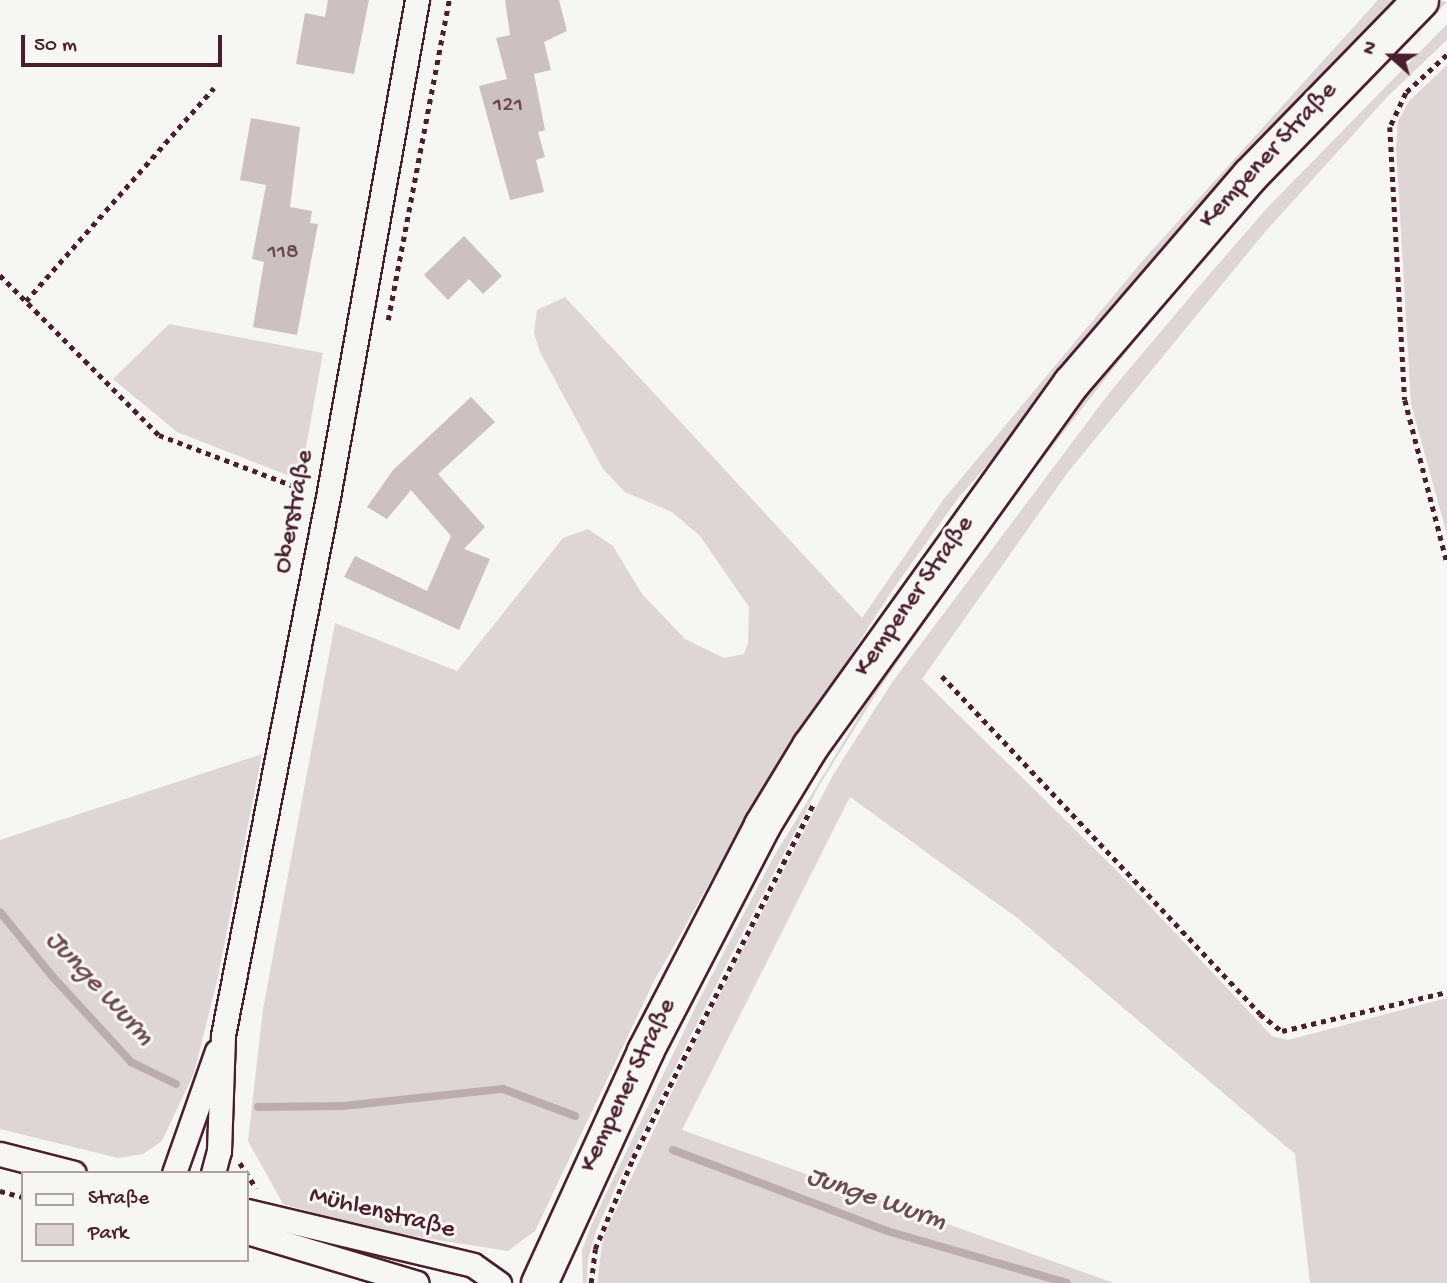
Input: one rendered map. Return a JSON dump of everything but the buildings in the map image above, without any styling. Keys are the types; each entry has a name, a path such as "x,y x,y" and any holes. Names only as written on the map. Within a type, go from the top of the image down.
{"main road":[{"name":"Kempener Straße","path":"539,1283 645,1051 762,825 810,746 969,520 1095,353 1250,175 1420,0"}],"street":[{"name":"Oberstraße","path":"175,1171 223,1035 328,497 417,0"},
{"name":"Oberstraße","path":"214,1171 219,1151 223,1035"},
{"path":"0,1154 66,1171"},
{"name":"Mühlenstraße","path":"248,1211 473,1265 499,1283"},
{"name":"Mühlenstraße","path":"248,1232 417,1283"}],"path":[{"path":"1447,55 1406,93 1390,127 1405,400 1447,562"},
{"path":"26,301 214,88"},
{"path":"0,275 159,435 328,497"},
{"path":"942,676 1260,1014 1282,1031 1447,992"},
{"path":"591,1283 595,1249 633,1158 821,791"},
{"path":"0,1191 21,1196"}],"green space":[{"path":"1378,0 1402,0 959,497 889,595 736,836 654,981 535,1231 508,1251 373,1230 283,1204 248,1141 263,1009 335,623 457,671 563,538 588,529 613,546 642,594 685,639 724,658 744,654 748,643 749,607 700,536 672,512 625,492 603,469 540,352 534,333 537,310 565,297 862,618 943,500 1145,258"},
{"path":"1438,0 1447,2 1288,163 1153,318 1011,499 879,689 819,786 726,965 596,1231 588,1259 587,1283 583,1283 582,1250 593,1221 698,1002 773,858 918,619 1005,491 1165,291"},
{"path":"1447,24 1447,40 1388,96 1265,232 1068,472 922,679 1118,872 1272,1036 1288,1040 1447,998 1447,1283 1310,1283 1295,1154 1020,920 850,797 682,1130 1114,1283 597,1283 603,1237 702,1029 833,775 893,681 1110,392 1195,291 1267,208"},
{"path":"1447,65 1447,535 1411,404 1396,147 1398,121 1409,101"},
{"path":"169,324 323,353 300,480 177,432 113,379"},
{"path":"262,754 217,981 194,1073 162,1141 143,1154 118,1158 0,1129 0,840"}],"waterway":[{"name":"Junge Wurm","path":"0,912 52,976 131,1062 176,1084"},
{"path":"258,1107 343,1106 503,1089 575,1116"},
{"name":"Junge Wurm","path":"673,1150 887,1231 1067,1283"}]}
